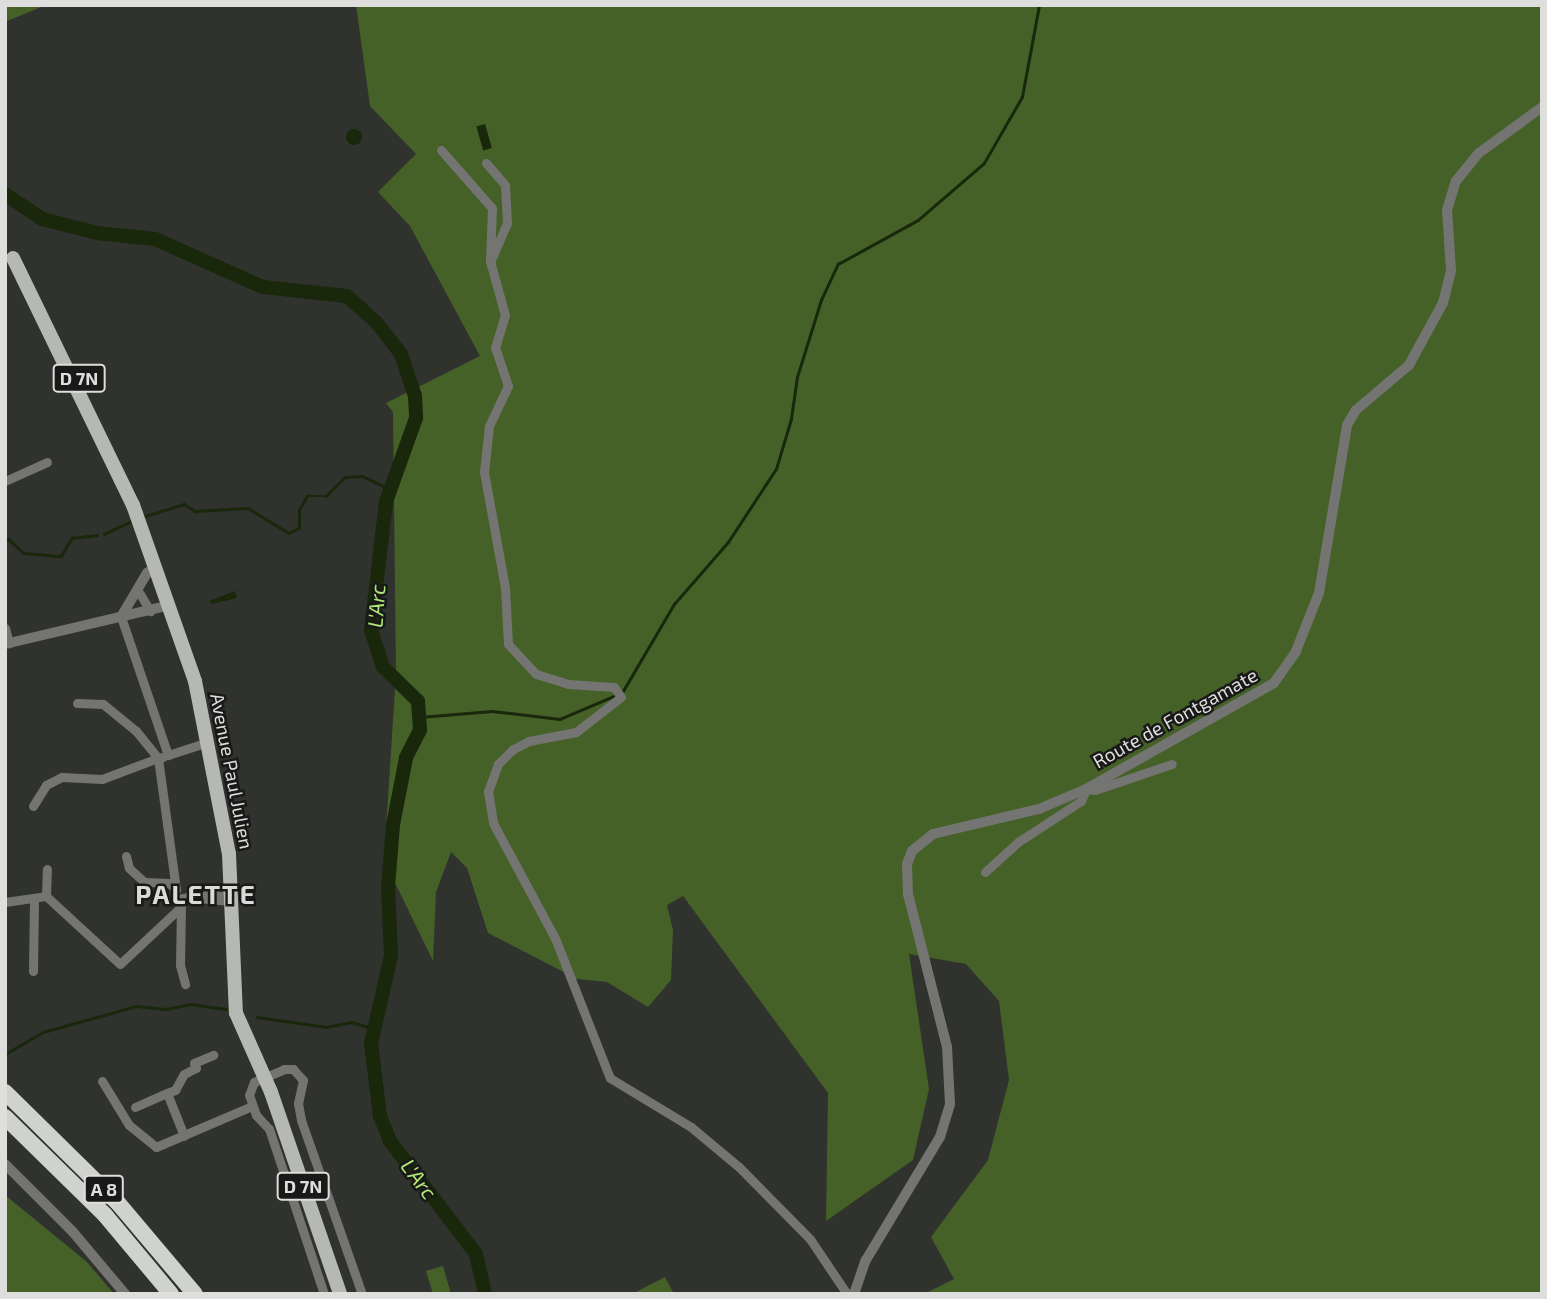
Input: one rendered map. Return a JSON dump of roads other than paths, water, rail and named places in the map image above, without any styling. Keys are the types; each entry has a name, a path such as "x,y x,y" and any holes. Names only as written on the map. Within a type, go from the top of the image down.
{"highway":[{"name":"A 8","path":"5,1092 118,1203 195,1294"},
{"name":"A 8","path":"5,1117 105,1215 171,1294"}],"main road":[{"name":"Avenue Paul Julien","path":"9,253 32,281 135,504 171,605 195,681 229,854 236,1013 265,1078 340,1294"},
{"name":"Avenue Paul Julien","path":"140,519 153,569 171,605"}],"street":[{"name":"Route de Fontgamate","path":"846,1293 940,1137 950,1104 947,1047 908,894 907,864 912,851 933,834 1039,809 1086,789 1158,745 1259,695 1286,668 1319,593 1348,425 1356,410 1409,365 1443,303 1451,270 1447,210 1456,181 1479,153 1542,107"},
{"path":"441,150 492,208 490,261 505,316 495,347 508,386 489,426 484,472 505,588 508,644 519,661 536,674 568,684 614,687 621,697 576,732 529,741 505,756 488,791 493,823 555,938 610,1078 691,1127 739,1167 810,1239 846,1293"},
{"path":"486,163 505,185 507,223 499,250 490,261"},
{"path":"5,481 47,462"},
{"path":"153,569 136,589 121,617 168,755"},
{"path":"136,589 150,611"},
{"path":"5,628 7,644 171,605"},
{"path":"77,703 103,704 136,731 158,758 182,898 180,965 185,984"},
{"path":"33,806 46,785 62,777 102,779 208,742"},
{"path":"985,872 1018,842 1081,801 1086,789 1095,790 1172,764"},
{"path":"126,856 129,868 144,882 169,883 182,898"},
{"path":"47,869 46,896 120,964 182,898 230,897"},
{"path":"5,902 46,896"},
{"path":"33,971 34,898"},
{"path":"135,1107 167,1093 196,1068 194,1063 213,1055"},
{"path":"324,1294 269,1129 253,1107 250,1086 293,1069 303,1080 304,1092 298,1103 361,1291"},
{"path":"102,1082 129,1125 153,1146 253,1107"},
{"path":"167,1093 184,1136"},
{"path":"5,1164 73,1231 125,1294"}],"waterway":[{"path":"623,691 674,604 728,542 776,469 791,419 797,377 821,300 838,264 918,220 984,163 1022,97 1039,5"},
{"name":"L'Arc","path":"5,194 42,219 97,233 155,239 263,287 347,296 376,322 401,354 415,396 416,418 386,502 371,630 383,667 418,701 420,730 406,758 393,825 388,887 391,956 371,1043 380,1116 390,1141 476,1254 485,1294"},
{"path":"142,517 184,504 195,511 248,508 289,533 299,528 299,510 307,496 326,496 345,477 362,476 390,489"},
{"path":"104,534 132,521"},
{"path":"5,541 8,539 24,553 61,556 72,538 97,535"},
{"path":"420,717 492,711 560,719 614,696"},
{"path":"7,1053 43,1032 137,1006 167,1009 190,1004 226,1009"},
{"path":"257,1017 326,1027 351,1022 372,1028"}],"district":[{"name":"PALETTE","path":"196,894"}]}
